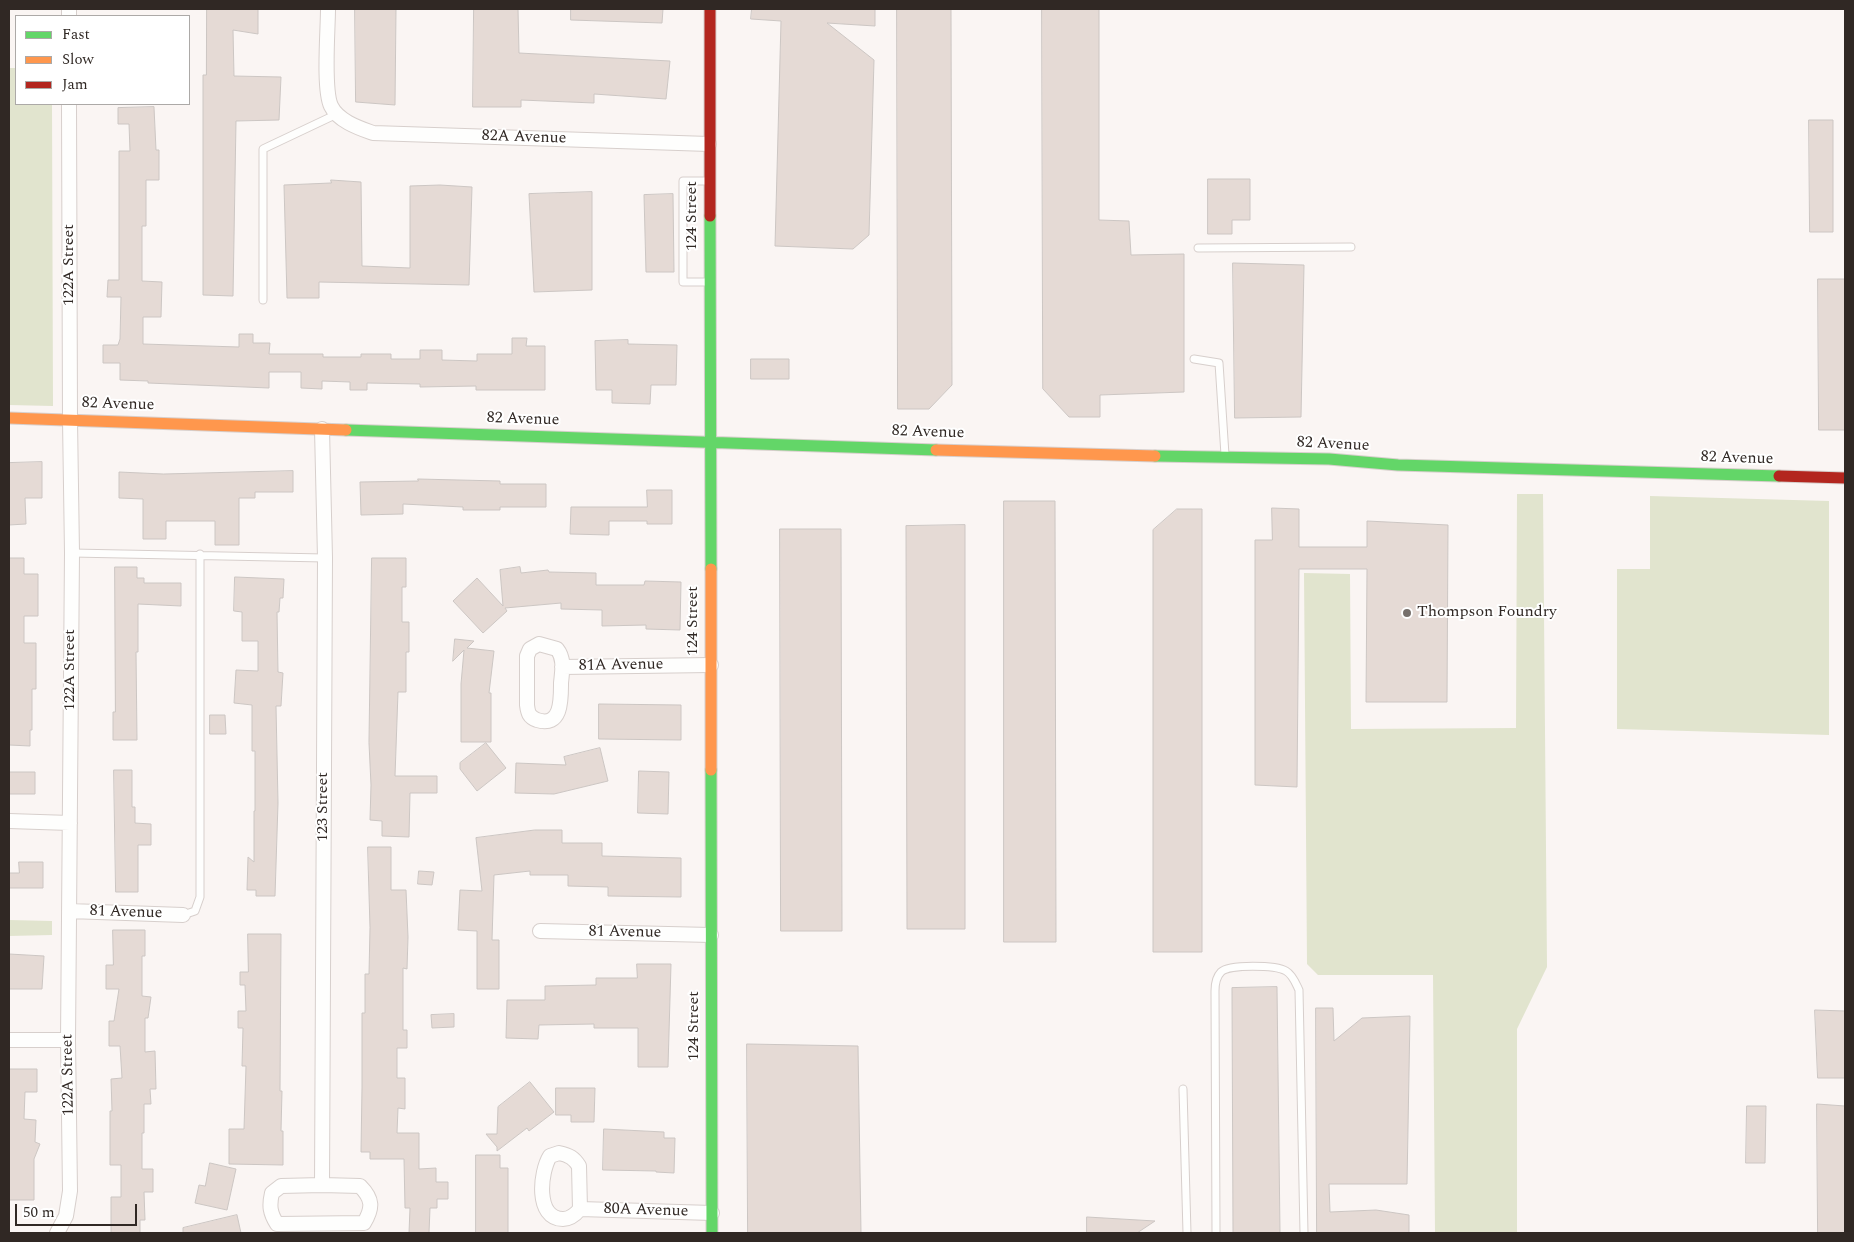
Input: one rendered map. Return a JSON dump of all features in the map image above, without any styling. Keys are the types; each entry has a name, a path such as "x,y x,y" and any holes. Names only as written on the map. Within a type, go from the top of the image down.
{"street":[{"path":"328,9 327,91 331,107 340,116"},
{"name":"124 Street","path":"710,9 709,443 712,1233"},
{"name":"122A Street","path":"57,1233 66,1216 70,1191 68,1040 72,552 70,105"},
{"name":"82A Avenue","path":"340,116 356,127 373,133 710,144"},
{"name":"82 Avenue","path":"9,418 709,443 1225,458 1328,459 1398,465 1845,478"},
{"name":"123 Street","path":"322,429 324,558 322,1185"},
{"name":"81A Avenue","path":"539,644 557,649 562,658 562,667 560,710 553,719 547,721 534,719 528,713 527,705 527,656 530,649 539,644"},
{"name":"81A Avenue","path":"562,667 711,665"},
{"path":"9,821 70,823"},
{"name":"81 Avenue","path":"69,911 183,915"},
{"name":"81 Avenue","path":"540,931 710,936"},
{"path":"9,1040 68,1040"},
{"name":"80A Avenue","path":"580,1209 579,1166 576,1160 571,1156 559,1153 550,1156 544,1165 543,1171 544,1203 546,1210 554,1217 567,1219 580,1209 712,1213"},
{"path":"322,1185 360,1186 369,1195 370,1213 364,1224 277,1224 271,1215 269,1205 272,1193 281,1186 322,1185"}],"lane":[{"path":"263,300 263,149 340,116"},
{"path":"710,182 683,182 683,282 710,282"},
{"path":"1198,248 1351,247"},
{"path":"1194,359 1219,363 1225,458"},
{"path":"72,552 324,558"},
{"path":"183,915 195,911 200,897 200,554"},
{"path":"1216,1233 1215,991 1216,981 1220,973 1227,968 1237,967 1277,968 1288,972 1299,990 1304,1233"},
{"path":"1183,1089 1187,1233"}],"green space":[{"path":"9,68 15,68 15,105 52,105 53,406 9,405"},
{"path":"1517,494 1543,494 1547,967 1517,1029 1517,1233 1435,1233 1433,975 1318,975 1307,964 1304,573 1350,574 1351,729 1516,728"},
{"path":"1650,496 1829,501 1829,735 1617,729 1617,569 1650,569"},
{"path":"9,920 52,921 52,935 9,936"}],"building":[{"path":"207,9 258,9 258,34 233,30 234,76 281,77 279,120 236,121 233,296 203,295 203,75 206,75"},
{"path":"355,9 396,9 395,105 356,102"},
{"path":"474,9 518,9 519,53 670,61 666,99 594,94 594,103 521,100 521,107 473,107"},
{"path":"571,9 663,9 662,23 571,20"},
{"path":"752,9 875,9 875,26 827,23 874,60 869,235 853,249 775,246 781,21 751,19"},
{"path":"897,9 951,9 952,385 929,409 898,409"},
{"path":"1042,9 1099,9 1099,220 1129,221 1131,255 1184,254 1184,392 1100,395 1100,417 1069,417 1043,389"},
{"path":"154,107 156,150 159,150 159,180 146,180 146,226 142,226 142,281 162,282 161,317 143,317 143,344 239,347 239,334 253,334 253,343 270,343 269,354 323,354 323,357 361,357 361,354 391,354 391,359 420,359 420,350 442,350 442,360 477,361 477,354 512,354 512,338 527,338 526,346 545,346 545,390 476,390 476,386 420,387 420,384 367,383 367,390 350,390 350,382 322,381 322,389 301,388 301,372 269,372 269,388 120,380 120,363 103,363 103,345 118,345 120,339 121,297 107,297 108,280 119,280 119,151 130,151 129,124 118,124 118,108"},
{"path":"1809,120 1833,120 1833,232 1810,232"},
{"path":"1208,179 1250,179 1250,220 1232,220 1232,234 1208,234"},
{"path":"331,180 361,182 362,266 410,268 410,186 472,187 469,285 319,282 319,298 287,298 284,185 331,183"},
{"path":"592,192 592,290 534,292 529,194"},
{"path":"673,194 674,272 646,272 644,195"},
{"path":"1233,263 1304,265 1301,417 1235,418"},
{"path":"1818,279 1845,279 1845,430 1819,430"},
{"path":"628,340 628,344 677,345 676,385 651,385 650,404 612,403 612,390 596,390 595,341"},
{"path":"751,359 789,359 789,379 751,379"},
{"path":"42,462 42,498 25,498 26,524 9,525 9,463"},
{"path":"293,471 293,492 255,492 255,498 239,498 239,545 215,545 215,521 166,521 166,539 143,539 143,499 119,498 119,472 163,474"},
{"path":"418,479 500,481 500,484 546,484 546,507 500,507 500,510 463,510 463,507 403,504 403,514 361,515 360,482 418,481"},
{"path":"647,490 672,490 672,524 647,524 647,521 609,521 609,535 570,534 571,507 647,507"},
{"path":"1004,501 1055,501 1056,942 1004,942"},
{"path":"1272,508 1299,509 1299,547 1367,547 1367,521 1448,525 1447,702 1366,702 1367,569 1299,569 1297,787 1255,785 1255,540 1272,540"},
{"path":"1177,509 1202,509 1202,952 1153,952 1153,530"},
{"path":"965,525 965,929 907,929 906,526"},
{"path":"780,529 841,529 842,931 781,931"},
{"path":"9,558 24,558 24,574 38,574 38,616 24,616 24,643 36,643 36,689 32,689 30,746 9,745"},
{"path":"372,558 406,558 406,587 402,587 402,622 409,622 409,652 406,652 406,692 398,692 395,776 437,776 437,793 410,793 409,837 382,836 382,821 370,820 369,743"},
{"path":"115,567 137,567 137,578 144,578 144,583 181,583 181,606 138,604 138,652 136,652 137,740 113,740 113,712 115,712"},
{"path":"520,567 521,573 548,570 549,572 596,573 596,585 644,585 645,581 681,582 680,630 646,629 646,625 602,626 602,610 561,609 561,603 505,608 507,611 483,633 453,601 477,578 503,606 500,570"},
{"path":"235,577 284,579 283,598 280,598 279,612 277,612 278,672 283,673 281,706 276,706 278,803 275,896 256,896 256,890 247,890 248,857 254,862 255,751 252,751 252,705 234,703 236,670 258,671 258,641 242,641 242,612 234,611"},
{"path":"455,639 474,641 467,648 494,651 489,693 491,693 491,742 461,742 461,684 464,650 453,661"},
{"path":"599,704 681,705 681,740 599,739"},
{"path":"210,715 225,715 226,734 210,734"},
{"path":"486,743 506,768 477,791 460,769 460,763"},
{"path":"600,748 608,781 554,794 515,793 516,763 566,765 564,757"},
{"path":"114,770 132,770 132,807 135,807 135,823 151,824 151,845 138,845 138,892 116,892"},
{"path":"639,771 669,772 668,814 638,813"},
{"path":"9,772 35,772 35,794 9,794"},
{"path":"535,830 562,830 562,843 602,843 602,856 681,858 681,897 608,896 608,887 568,886 568,875 530,875 530,871 494,875 492,940 499,940 499,989 477,989 477,931 458,930 460,890 482,891 476,838"},
{"path":"368,847 391,847 391,890 406,890 408,937 407,969 403,968 403,1030 407,1030 407,1048 397,1048 397,1078 405,1078 405,1109 398,1108 397,1133 419,1133 419,1169 436,1168 436,1182 448,1182 448,1199 437,1199 437,1208 430,1208 429,1233 409,1233 410,1208 405,1208 404,1159 370,1159 370,1152 361,1152 362,1013 365,1013 365,974 369,974"},
{"path":"19,862 43,862 43,888 9,888 9,873 19,873"},
{"path":"419,871 434,872 432,885 418,884"},
{"path":"113,930 145,930 145,956 142,956 142,996 151,997 148,1018 145,1018 145,1052 155,1051 156,1089 150,1089 151,1104 144,1104 142,1169 153,1169 153,1192 144,1192 145,1220 140,1220 140,1233 111,1233 111,1197 121,1197 121,1165 110,1165 111,1079 122,1078 120,1046 109,1046 109,1021 114,1021 119,989 106,989 106,965 113,965"},
{"path":"248,934 281,934 280,1091 282,1091 281,1131 283,1131 283,1165 229,1164 229,1129 244,1129 246,1066 242,1066 243,1028 238,1028 238,1011 246,1011 245,985 240,985 240,972 248,972"},
{"path":"9,954 44,956 42,989 9,989"},
{"path":"637,964 671,964 668,1067 638,1067 638,1028 594,1028 594,1024 539,1025 538,1039 506,1038 507,1000 545,1000 545,986 596,985 596,978 637,978"},
{"path":"1277,987 1280,1233 1233,1233 1232,988"},
{"path":"1316,1008 1333,1008 1334,1041 1362,1018 1410,1016 1407,1184 1329,1184 1330,1212 1376,1210 1409,1215 1409,1233 1317,1233"},
{"path":"1815,1010 1845,1011 1845,1078 1818,1078"},
{"path":"454,1014 454,1027 432,1028 431,1015"},
{"path":"747,1044 858,1046 861,1233 748,1233"},
{"path":"9,1069 37,1069 37,1092 25,1092 24,1119 36,1120 35,1142 40,1144 34,1159 34,1200 9,1200"},
{"path":"530,1082 554,1112 529,1131 527,1128 497,1151 497,1147 486,1134 497,1134 498,1107"},
{"path":"556,1088 595,1088 594,1122 571,1122 571,1115 556,1115"},
{"path":"1817,1104 1845,1106 1845,1233 1818,1233"},
{"path":"1747,1106 1766,1106 1765,1163 1746,1163"},
{"path":"604,1129 664,1132 664,1138 675,1138 674,1173 603,1170"},
{"path":"476,1155 500,1155 500,1168 508,1168 508,1233 476,1233"},
{"path":"210,1163 236,1169 227,1210 195,1203 199,1185 205,1186"},
{"path":"237,1215 241,1233 183,1233 183,1228"},
{"path":"1087,1217 1155,1221 1137,1233 1087,1233"}],"traffic: fast":[{"path":"710,216 711,569"},
{"path":"346,430 936,450"},
{"path":"1155,456 1329,459 1398,465 1779,476"},
{"path":"711,770 712,1233"}],"traffic: slow":[{"path":"9,418 346,430"},
{"path":"936,450 1155,456"},
{"path":"711,569 711,770"}],"traffic: jam":[{"path":"710,9 710,216"},
{"path":"1779,476 1845,478"}],"place":[{"name":"Thompson Foundry","path":"1407,613"}]}
